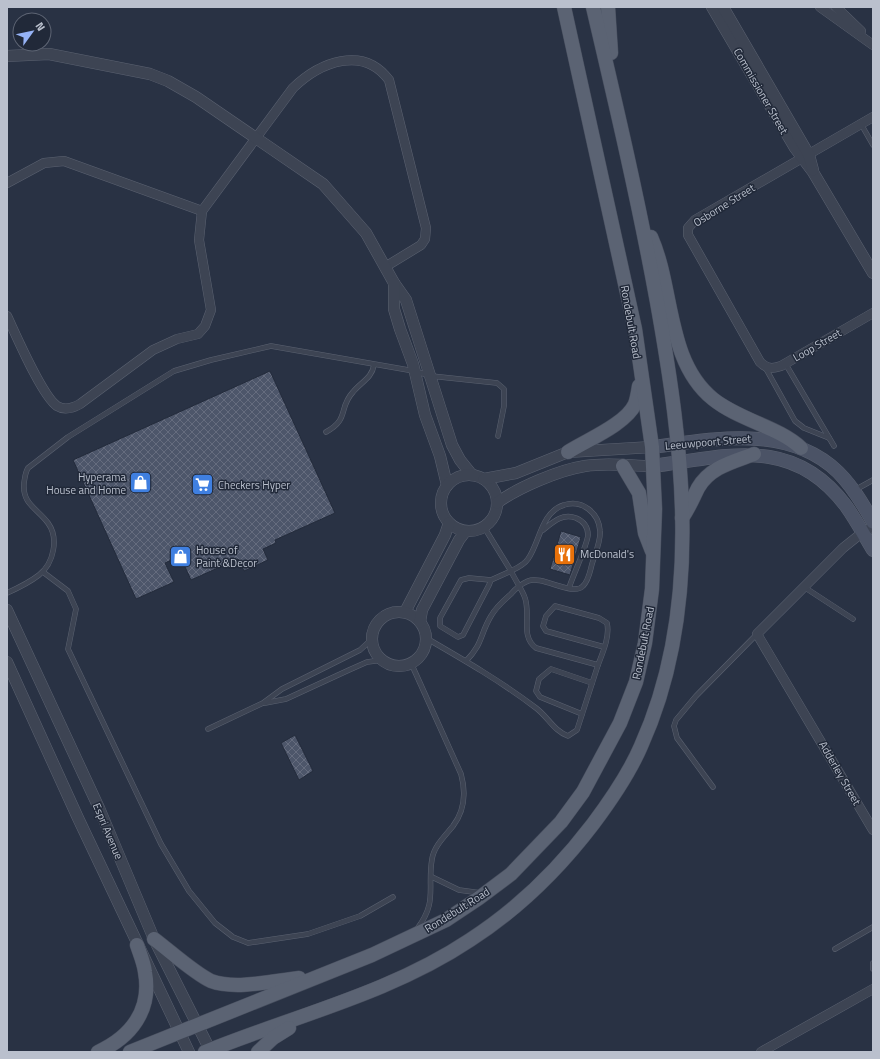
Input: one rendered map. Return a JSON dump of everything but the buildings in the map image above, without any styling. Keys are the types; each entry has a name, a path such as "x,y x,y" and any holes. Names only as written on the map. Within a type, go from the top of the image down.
{"main road":[{"name":"Rondebult Road","path":"130,1052 410,938 446,920 511,874 561,822 583,792 620,723 636,682 645,643 652,590 655,510 652,447 634,329 564,7"},
{"path":"209,1051 334,1005 424,968 494,924 555,872 608,805 640,748 661,692 673,642 678,601 682,518 680,462 664,342 641,217 593,7"},
{"path":"608,7 610,47 618,112"},
{"path":"641,217 663,269 680,348 687,366 698,384 720,404 742,417 789,439 801,448"},
{"path":"568,452 618,423 631,411 636,403 641,376"},
{"name":"Leeuwpoort Street","path":"652,447 746,437 776,441 801,448 822,460 837,472 854,491 873,522"},
{"path":"682,518 691,505 699,487 711,473 719,467 754,454"},
{"name":"Leeuwpoort Street","path":"653,466 754,454 775,456 789,461 816,476 831,489 868,530 873,550"},
{"path":"623,466 639,493 645,533 654,555"},
{"path":"154,939 201,976 222,984 235,985 318,976"},
{"path":"98,1052 124,1037 140,1016 146,988 145,972 137,945"},
{"path":"258,1052 279,1033 334,1005"}],"street":[{"name":"Commissioner Street","path":"712,7 805,157"},
{"name":"Commissioner Street","path":"723,7 813,172 873,273"},
{"path":"731,7 733,24"},
{"path":"820,7 873,44"},
{"path":"836,7 873,44"},
{"path":"7,56 49,54 150,74 168,81 196,97 323,184 366,232 394,283 406,300 452,445 460,460 472,475"},
{"path":"7,316 45,392 58,406 65,409 80,404 153,350 177,339 198,334 205,326 211,310 199,240 202,211 293,88 312,72 355,59 375,65 389,80 393,91 426,228 425,239 421,245 385,267"},
{"name":"Osborne Street","path":"762,365 688,239 688,228 695,220 873,117"},
{"path":"7,183 44,163 64,161 202,211"},
{"path":"394,283 394,309 414,371 425,415 440,456 447,485"},
{"name":"Loop Street","path":"762,365 774,368 785,363 873,313"},
{"path":"484,479 516,473 568,452 652,447"},
{"path":"497,503 516,490 569,470 585,466 604,464 623,466 653,466"},
{"path":"472,475 484,479 493,488 497,503 493,518 484,528 466,532 449,523 440,506 442,493 447,485 460,476 472,475"},
{"path":"405,612 445,535 449,523"},
{"path":"757,634 843,548 868,530"},
{"path":"420,622 422,610 459,540 466,532"},
{"name":"Espri Avenue","path":"7,610 99,808 154,939 198,1024 209,1051"},
{"path":"393,612 405,612 416,617 425,632 426,638 420,655 411,663 400,666 383,660 375,650 372,639 375,627 382,618 393,612"},
{"name":"Adderley Street","path":"757,634 873,830"},
{"name":"Espri Avenue","path":"7,662 137,945 189,1052"},
{"path":"761,1052 873,989"}],"lane":[{"path":"861,124 873,144"},
{"path":"7,593 43,572 54,550 55,537 48,523 30,504 23,493 25,473 32,463 68,437 174,371 210,360 271,346 414,371 431,376 498,383 504,389 504,406 498,436"},
{"path":"785,363 834,446"},
{"path":"326,432 340,422 346,400 352,392 373,372 374,365"},
{"path":"762,365 795,421 804,428 829,438"},
{"path":"854,491 873,480"},
{"path":"466,661 480,644 490,618 498,606 518,586 529,580 537,579 568,588 580,588 584,586 589,577 599,539 600,532 598,521 589,509 583,505 575,503 565,504 550,513 528,559 522,565 490,580 469,578 461,580 440,618 440,626 458,636 463,634 489,585 490,580"},
{"path":"541,531 555,521 566,516 581,520 586,525 588,536 568,588"},
{"path":"484,528 511,571 525,598 528,611 527,637 529,643 536,648 598,665"},
{"path":"43,572 68,591 76,609 68,649 161,844 189,890 215,923 234,937 248,943 256,942 308,934 360,916 393,897"},
{"path":"804,587 853,619"},
{"path":"426,638 466,661 537,709 560,733 568,736 577,730 604,647 608,630 607,622 599,618 555,606 550,610 543,626 546,631 604,647"},
{"path":"713,787 677,738 674,726 676,720 696,696 757,634"},
{"path":"208,729 262,703 282,689 360,650 372,639"},
{"path":"262,703 286,699 367,662 383,660"},
{"path":"410,938 423,920 430,905 432,894 432,858 440,841 454,825 461,810 465,791 461,774 411,663"},
{"path":"582,714 540,697 536,691 539,679 551,669 592,683"},
{"path":"432,877 459,890 486,893"},
{"path":"835,949 873,927"},
{"path":"873,963 873,969"}],"place":[{"name":"Hyperama House and Home","path":"141,483"},
{"name":"Checkers Hyper","path":"203,485"},
{"name":"McDonald's","path":"565,554"},
{"name":"House of Paint &Decor","path":"180,556"}]}
